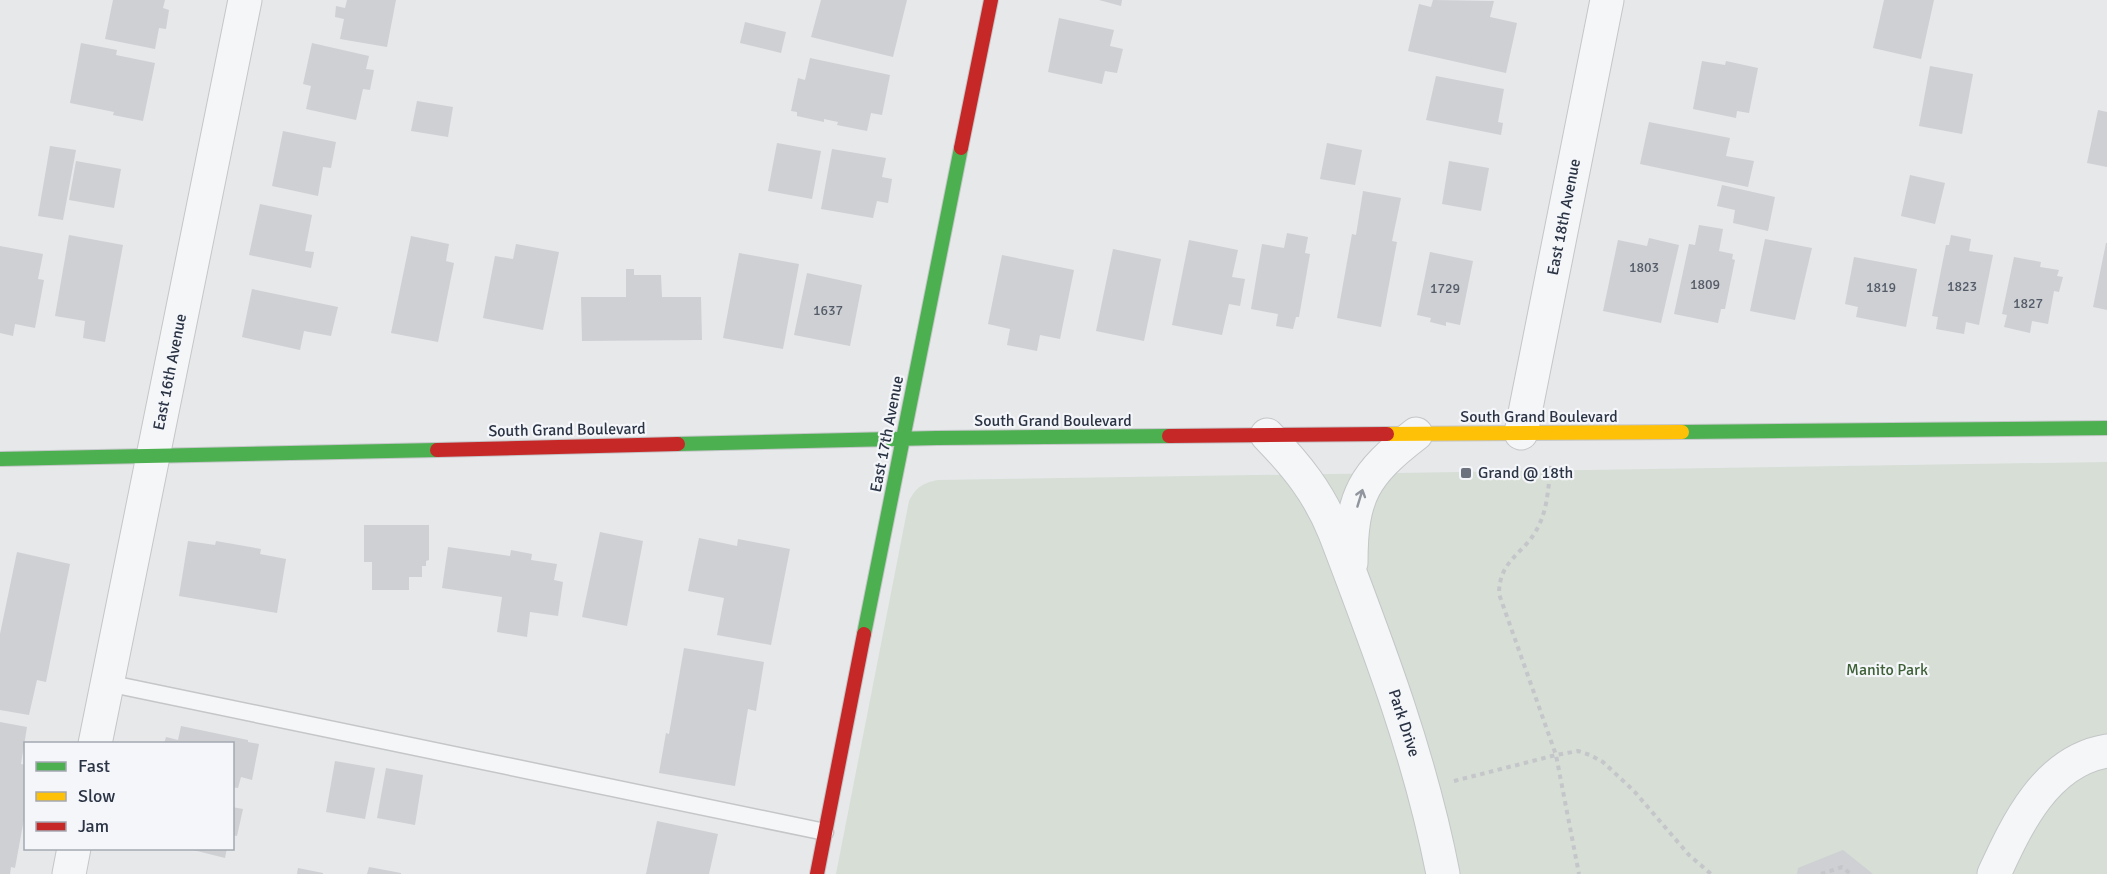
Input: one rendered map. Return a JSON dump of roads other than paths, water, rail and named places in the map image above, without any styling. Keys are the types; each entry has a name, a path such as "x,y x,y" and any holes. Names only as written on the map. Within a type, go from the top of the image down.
{"main road":[{"name":"East 17th Avenue","path":"817,874 991,0"},
{"name":"South Grand Boulevard","path":"0,459 902,439 2107,428"}],"street":[{"name":"East 16th Avenue","path":"95,742 245,0"},
{"name":"East 18th Avenue","path":"1521,433 1607,0"},
{"name":"Park Drive","path":"1352,577 1353,527 1364,486 1382,462 1416,434"},
{"name":"Park Drive","path":"1267,435 1301,472 1321,502 1352,577 1398,703 1425,790 1443,874"},
{"path":"1994,874 2018,825 2051,780 2064,768 2080,759 2107,751"},
{"path":"69,874 74,850"}],"lane":[{"path":"107,683 825,832"}],"place":[{"name":"Grand @ 18th","path":"1466,473"}],"park label":[{"name":"Manito Park","path":"1887,670"}]}
